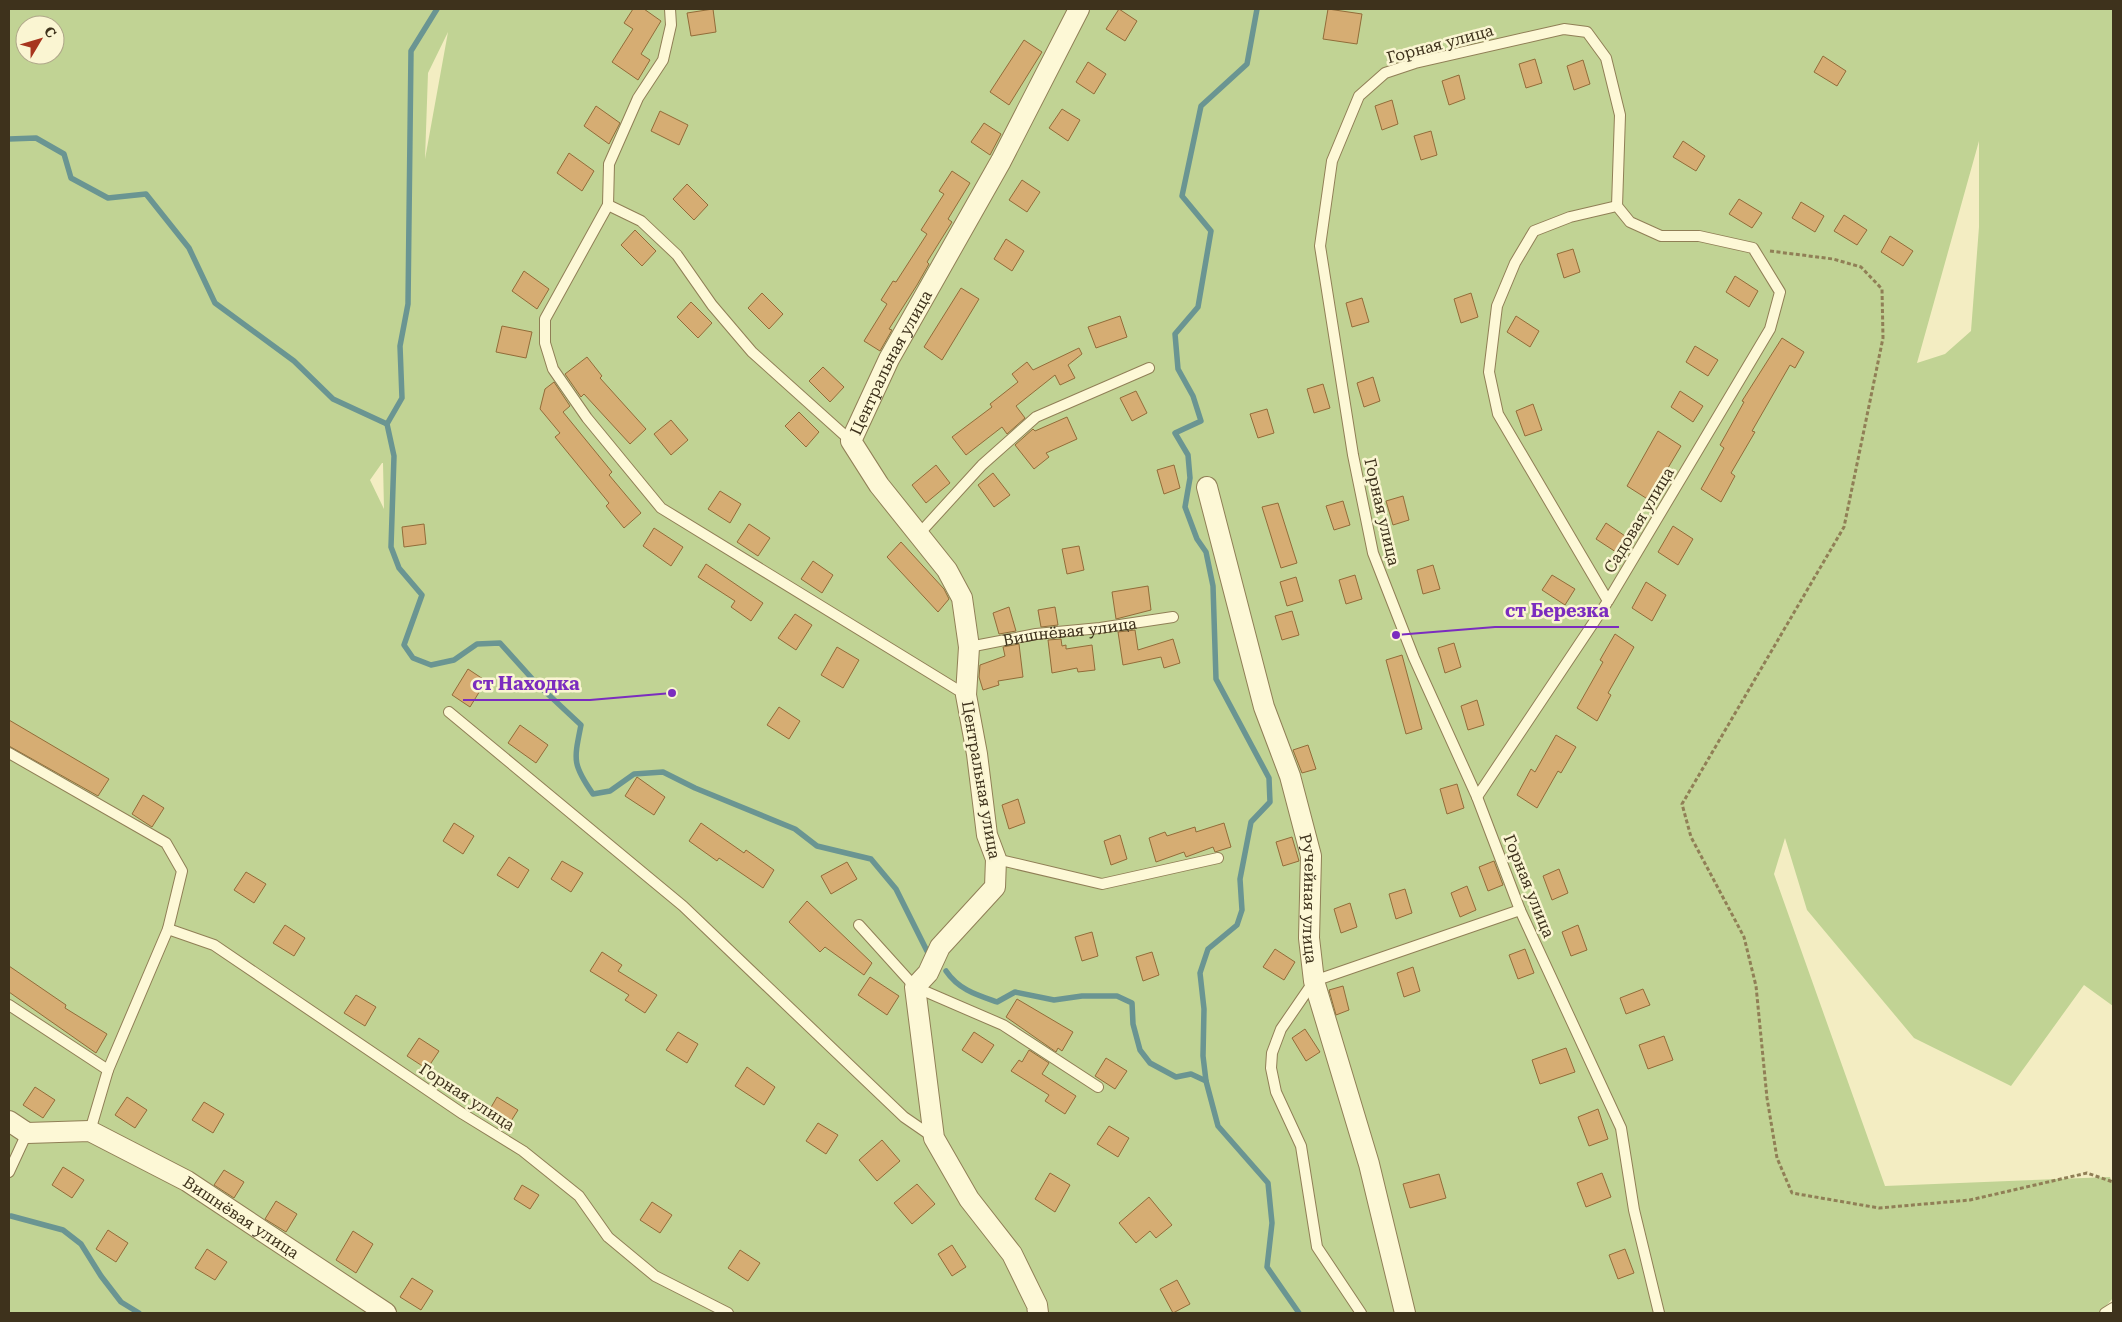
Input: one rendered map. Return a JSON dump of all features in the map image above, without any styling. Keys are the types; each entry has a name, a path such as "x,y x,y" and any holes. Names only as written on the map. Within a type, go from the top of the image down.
{"street":[{"name":"Центральная улица","path":"915,987 928,974 940,947 995,887 996,859 987,835 977,754 966,695 969,647 962,598 946,570 879,485 851,441 889,359 1001,162 1079,9"},
{"name":"Ручейная улица","path":"1207,488 1264,707 1290,776 1311,856 1310,938 1314,981 1369,1164 1405,1313"},
{"path":"915,987 934,1138 969,1199 1012,1254 1037,1305 1038,1313"},
{"path":"9,1121 27,1133 90,1131"},
{"name":"Вишнёвая улица","path":"90,1131 187,1180 386,1313"}],"lane":[{"path":"670,9 671,24 663,60 638,98 609,164 608,205 545,319 545,343 553,369 587,418 660,508 966,695"},
{"name":"Горная улица","path":"1617,206 1620,115 1606,58 1587,32 1564,29 1415,63 1385,73 1359,96 1332,161 1320,246 1353,455 1373,553 1414,658 1477,797 1520,910 1621,1128 1634,1210 1659,1313"},
{"path":"608,205 641,220 677,255 712,304 752,352 851,441"},
{"path":"1608,601 1498,414 1488,372 1497,306 1515,263 1534,231 1570,217 1617,206 1630,222 1661,236 1699,236 1753,248"},
{"name":"Садовая улица","path":"1477,797 1608,601 1770,330 1780,292 1753,248"},
{"path":"919,534 982,465 1036,417 1149,368"},
{"name":"Вишнёвая улица","path":"969,647 1036,634 1100,628 1172,617"},
{"path":"449,712 683,906 904,1117 934,1138"},
{"path":"9,753 166,843 182,871 168,929 108,1070 90,1131"},
{"path":"996,859 1102,884 1218,858"},
{"path":"1361,1313 1317,1247 1301,1146 1276,1092 1271,1068 1272,1053 1281,1029 1314,981 1520,910"},
{"path":"859,925 915,987 1003,1025 1098,1087"},
{"name":"Горная улица","path":"168,929 214,945 463,1114 523,1151 579,1196 608,1237 655,1276 728,1313"},
{"path":"9,1005 108,1070"},
{"path":"9,1172 27,1133"},
{"path":"2105,1313 2113,1308"}],"path":[{"path":"1753,248 1833,259 1861,267 1882,289 1883,338 1844,526 1682,804 1691,837 1744,937 1756,986 1767,1098 1777,1158 1792,1193 1879,1208 1970,1200 2088,1173 2113,1182"}],"green space":[{"path":"9,9 2113,9 2113,1006 2084,985 2011,1086 1914,1038 1807,910 1785,838 1774,874 1885,1186 2110,1177 2113,1186 2113,1298 2100,1313 9,1313","holes":["448,32 425,159 428,73","1979,141 1979,227 1971,331 1945,354 1917,363","383,463 384,509 370,480"]}],"building":[{"path":"633,9 644,9 661,21 641,54 650,60 638,80 612,62 633,29 624,23"},
{"path":"713,9 716,32 691,36 687,13"},
{"path":"1119,9 1137,21 1125,41 1106,29"},
{"path":"1328,9 1362,14 1357,44 1323,39"},
{"path":"1024,40 1042,52 1009,105 990,92"},
{"path":"1823,56 1846,71 1837,86 1814,72"},
{"path":"1535,59 1542,83 1526,88 1519,64"},
{"path":"1583,60 1590,84 1574,90 1567,66"},
{"path":"1088,62 1106,74 1094,94 1076,82"},
{"path":"1459,75 1465,99 1449,105 1442,81"},
{"path":"1392,100 1398,124 1382,130 1375,106"},
{"path":"596,106 620,123 609,144 584,126"},
{"path":"1062,109 1080,120 1068,141 1049,128"},
{"path":"660,111 688,125 679,145 651,131"},
{"path":"984,123 1001,134 990,155 971,142"},
{"path":"1431,131 1437,155 1421,160 1414,136"},
{"path":"1683,141 1705,156 1696,171 1673,157"},
{"path":"569,153 594,171 582,191 557,173"},
{"path":"952,171 970,183 948,219 952,222 927,262 929,264 917,285 889,329 892,330 880,351 864,341 887,304 881,300 893,281 896,282 927,234 921,230 944,194 939,191"},
{"path":"1022,180 1040,192 1027,212 1009,200"},
{"path":"687,184 708,205 694,220 673,199"},
{"path":"1739,199 1762,213 1752,228 1729,214"},
{"path":"1801,202 1824,216 1815,232 1792,218"},
{"path":"1844,215 1867,230 1857,245 1834,231"},
{"path":"635,230 656,251 642,266 621,245"},
{"path":"1890,236 1913,251 1903,266 1881,252"},
{"path":"1006,239 1024,251 1012,271 994,259"},
{"path":"1573,249 1580,272 1564,278 1557,254"},
{"path":"524,271 549,289 537,309 512,291"},
{"path":"1735,276 1758,291 1749,307 1726,292"},
{"path":"961,288 979,299 942,360 924,347"},
{"path":"762,293 783,314 769,329 748,308"},
{"path":"1471,293 1478,317 1461,323 1454,299"},
{"path":"1362,298 1369,322 1352,327 1346,303"},
{"path":"691,302 712,323 698,338 677,317"},
{"path":"1120,316 1127,337 1096,348 1088,327"},
{"path":"1516,316 1539,331 1530,347 1507,332"},
{"path":"502,326 532,332 526,358 496,352"},
{"path":"1782,338 1804,352 1795,368 1790,365 1752,431 1755,432 1731,473 1735,476 1721,502 1701,489 1724,448 1720,445 1744,402 1742,401"},
{"path":"1695,346 1718,360 1708,376 1686,362"},
{"path":"1079,348 1082,354 1068,365 1075,378 1060,385 1055,375 1016,406 1025,418 1007,434 1002,427 966,455 952,437 992,407 990,404 1018,382 1012,374 1027,362 1033,370"},
{"path":"587,357 602,376 600,378 646,429 630,444 584,394 581,397 565,374"},
{"path":"823,367 844,387 830,402 809,381"},
{"path":"1373,377 1380,401 1364,407 1357,383"},
{"path":"554,382 570,406 563,412 612,472 609,475 641,513 624,528 606,506 609,503 555,437 560,433 540,409 545,389"},
{"path":"1323,384 1330,408 1314,413 1307,389"},
{"path":"1136,391 1147,413 1132,421 1120,398"},
{"path":"1680,391 1703,406 1693,422 1671,407"},
{"path":"1533,404 1542,430 1525,436 1516,411"},
{"path":"1267,409 1274,433 1258,438 1250,414"},
{"path":"799,412 819,432 806,447 785,426"},
{"path":"1067,417 1077,439 1046,453 1049,457 1034,469 1015,445 1033,429 1035,431"},
{"path":"671,420 688,440 671,455 654,434"},
{"path":"1658,431 1681,446 1649,500 1627,486"},
{"path":"936,465 950,483 926,503 912,485"},
{"path":"1174,465 1180,488 1164,494 1157,470"},
{"path":"993,473 1010,495 994,507 978,485"},
{"path":"720,491 741,504 730,523 708,509"},
{"path":"1403,496 1409,520 1393,525 1386,501"},
{"path":"1343,501 1350,525 1334,530 1326,506"},
{"path":"1278,503 1297,563 1281,568 1262,507"},
{"path":"1606,523 1628,538 1619,554 1596,539"},
{"path":"424,524 426,544 404,547 402,527"},
{"path":"749,524 770,538 758,556 737,542"},
{"path":"1673,526 1693,539 1678,565 1658,552"},
{"path":"654,528 683,547 671,566 643,546"},
{"path":"901,542 944,589 949,599 938,612 887,557"},
{"path":"1079,546 1084,570 1067,574 1062,549"},
{"path":"813,561 833,575 822,593 801,579"},
{"path":"706,564 763,603 751,621 731,607 735,601 698,577"},
{"path":"1433,565 1440,589 1423,594 1417,570"},
{"path":"1355,575 1362,599 1346,604 1339,580"},
{"path":"1552,575 1575,589 1565,605 1542,590"},
{"path":"1296,577 1303,601 1287,606 1280,582"},
{"path":"1646,582 1666,595 1652,621 1632,608"},
{"path":"1148,586 1151,610 1116,619 1112,592"},
{"path":"1009,607 1016,631 999,634 993,613"},
{"path":"1055,607 1058,625 1041,627 1038,610"},
{"path":"1292,611 1299,635 1282,640 1275,616"},
{"path":"795,614 812,625 796,650 778,638"},
{"path":"1135,630 1138,650 1173,639 1180,663 1164,668 1161,657 1123,665 1118,632"},
{"path":"1615,634 1634,647 1608,693 1611,695 1597,721 1577,708 1603,662 1600,660"},
{"path":"1061,639 1062,646 1066,645 1066,649 1092,645 1095,670 1078,672 1077,668 1052,673 1048,640"},
{"path":"1454,643 1461,667 1445,673 1438,648"},
{"path":"1019,644 1023,677 998,681 999,685 983,690 979,677 980,665 1005,656 1003,647"},
{"path":"837,647 859,660 843,688 821,675"},
{"path":"1402,655 1422,729 1406,734 1386,660"},
{"path":"468,669 486,681 470,707 452,695"},
{"path":"1477,700 1484,725 1468,730 1461,706"},
{"path":"779,707 800,721 789,739 767,725"},
{"path":"9,720 109,779 98,796 9,746"},
{"path":"520,725 548,745 536,763 508,743"},
{"path":"1556,735 1576,747 1561,773 1558,771 1537,808 1517,795 1531,769 1535,772"},
{"path":"1308,745 1316,769 1302,773 1293,750"},
{"path":"637,777 665,797 654,815 625,796"},
{"path":"1457,784 1464,808 1447,814 1440,789"},
{"path":"143,795 164,808 152,827 132,814"},
{"path":"1018,799 1025,823 1009,829 1002,805"},
{"path":"454,823 474,836 463,854 443,841"},
{"path":"701,823 744,853 746,850 774,870 763,888 719,858 717,861 689,841"},
{"path":"1224,823 1231,847 1215,852 1213,847 1186,857 1184,852 1156,862 1149,838 1165,832 1167,836 1195,827 1196,832"},
{"path":"1120,835 1127,859 1111,865 1104,841"},
{"path":"1292,837 1299,861 1283,866 1276,842"},
{"path":"509,857 529,870 518,888 497,875"},
{"path":"562,861 583,873 571,892 551,879"},
{"path":"1494,861 1503,885 1488,891 1479,867"},
{"path":"847,862 857,879 831,894 821,876"},
{"path":"1559,869 1568,893 1552,900 1543,876"},
{"path":"246,872 266,884 254,903 234,890"},
{"path":"1467,886 1476,910 1460,917 1451,893"},
{"path":"1405,889 1412,913 1396,919 1389,894"},
{"path":"807,901 872,963 864,975 825,947 820,952 789,922"},
{"path":"1350,903 1357,927 1341,933 1334,909"},
{"path":"285,925 305,938 294,956 273,943"},
{"path":"1578,925 1587,950 1571,956 1562,932"},
{"path":"1092,932 1098,956 1082,961 1075,937"},
{"path":"1275,949 1295,962 1284,980 1263,967"},
{"path":"1525,949 1534,973 1518,979 1509,955"},
{"path":"602,952 622,965 618,971 657,995 645,1013 625,1000 629,995 590,971"},
{"path":"1152,952 1159,975 1143,981 1136,957"},
{"path":"9,966 66,1005 65,1008 107,1034 96,1053 9,992"},
{"path":"1413,967 1420,991 1404,997 1397,973"},
{"path":"870,977 899,996 887,1015 858,995"},
{"path":"1343,986 1349,1010 1336,1015 1329,990"},
{"path":"1643,989 1650,1005 1626,1014 1620,998"},
{"path":"356,995 376,1007 365,1026 344,1013"},
{"path":"1017,999 1073,1032 1062,1051 1058,1048 1056,1052 1006,1017"},
{"path":"1305,1029 1320,1052 1306,1061 1292,1038"},
{"path":"678,1032 698,1044 687,1063 666,1050"},
{"path":"974,1032 994,1045 982,1063 962,1050"},
{"path":"1664,1036 1673,1060 1648,1069 1639,1045"},
{"path":"419,1038 439,1051 427,1069 407,1056"},
{"path":"1566,1048 1575,1072 1540,1084 1532,1060"},
{"path":"1029,1050 1049,1063 1042,1074 1076,1096 1065,1114 1045,1101 1049,1095 1011,1071 1019,1060 1022,1062"},
{"path":"1106,1058 1127,1071 1115,1089 1095,1076"},
{"path":"747,1067 775,1087 764,1105 735,1086"},
{"path":"35,1087 55,1100 43,1118 23,1105"},
{"path":"127,1097 147,1110 135,1128 115,1115"},
{"path":"497,1097 518,1110 506,1129 486,1116"},
{"path":"204,1102 224,1114 213,1133 192,1120"},
{"path":"1598,1109 1608,1139 1589,1146 1578,1117"},
{"path":"818,1123 838,1135 826,1154 806,1141"},
{"path":"1109,1126 1129,1138 1118,1157 1097,1144"},
{"path":"882,1140 900,1161 877,1181 859,1160"},
{"path":"63,1167 84,1180 72,1198 52,1185"},
{"path":"224,1170 244,1182 234,1198 214,1185"},
{"path":"1050,1173 1070,1185 1055,1212 1035,1199"},
{"path":"1602,1173 1611,1197 1586,1207 1577,1183"},
{"path":"1439,1174 1446,1198 1410,1208 1403,1184"},
{"path":"917,1184 935,1204 912,1224 894,1203"},
{"path":"522,1185 539,1195 530,1209 514,1199"},
{"path":"1149,1197 1172,1225 1156,1238 1150,1231 1136,1243 1119,1223"},
{"path":"276,1201 297,1214 286,1232 265,1219"},
{"path":"652,1202 672,1215 660,1233 640,1220"},
{"path":"108,1230 128,1243 116,1262 96,1249"},
{"path":"353,1231 373,1244 356,1273 336,1260"},
{"path":"952,1245 966,1267 952,1276 938,1254"},
{"path":"207,1249 227,1262 215,1280 195,1268"},
{"path":"1625,1249 1634,1273 1618,1279 1609,1255"},
{"path":"740,1250 760,1263 748,1281 728,1268"},
{"path":"412,1278 433,1291 421,1310 400,1297"},
{"path":"1177,1280 1190,1304 1173,1313 1160,1289"}],"waterway":[{"path":"437,9 411,51 408,304 400,346 402,398 387,424 394,456 391,547 399,568 422,595 404,645 413,658 431,665 454,660 477,644 500,643 536,683 581,725 576,761 581,775 593,794 610,791 634,774 663,772 695,788 795,829 817,846 871,859 896,889 927,951"},
{"path":"1206,1081 1203,1056 1204,1009 1200,973 1208,949 1237,925 1242,910 1240,879 1251,822 1270,802 1269,778 1216,679 1213,586 1206,552 1197,539 1185,507 1190,478 1188,455 1175,433 1201,421 1193,396 1178,369 1175,334 1198,307 1211,231 1182,196 1201,106 1247,64 1257,9"},
{"path":"9,139 36,138 64,154 71,178 108,198 146,194 189,248 215,303 294,361 333,399 387,424"},
{"path":"946,971 963,987 997,1002 1015,992 1054,1000 1082,996 1117,996 1132,1003 1133,1024 1140,1050 1150,1063 1176,1077 1191,1074 1206,1081 1218,1126 1268,1183 1272,1223 1267,1267 1299,1313"},
{"path":"11,1216 63,1230 81,1244 101,1276 121,1302 139,1313"}],"place":[{"name":"ст Березка","path":"1396,635"},
{"name":"ст Находка","path":"672,693"}]}
